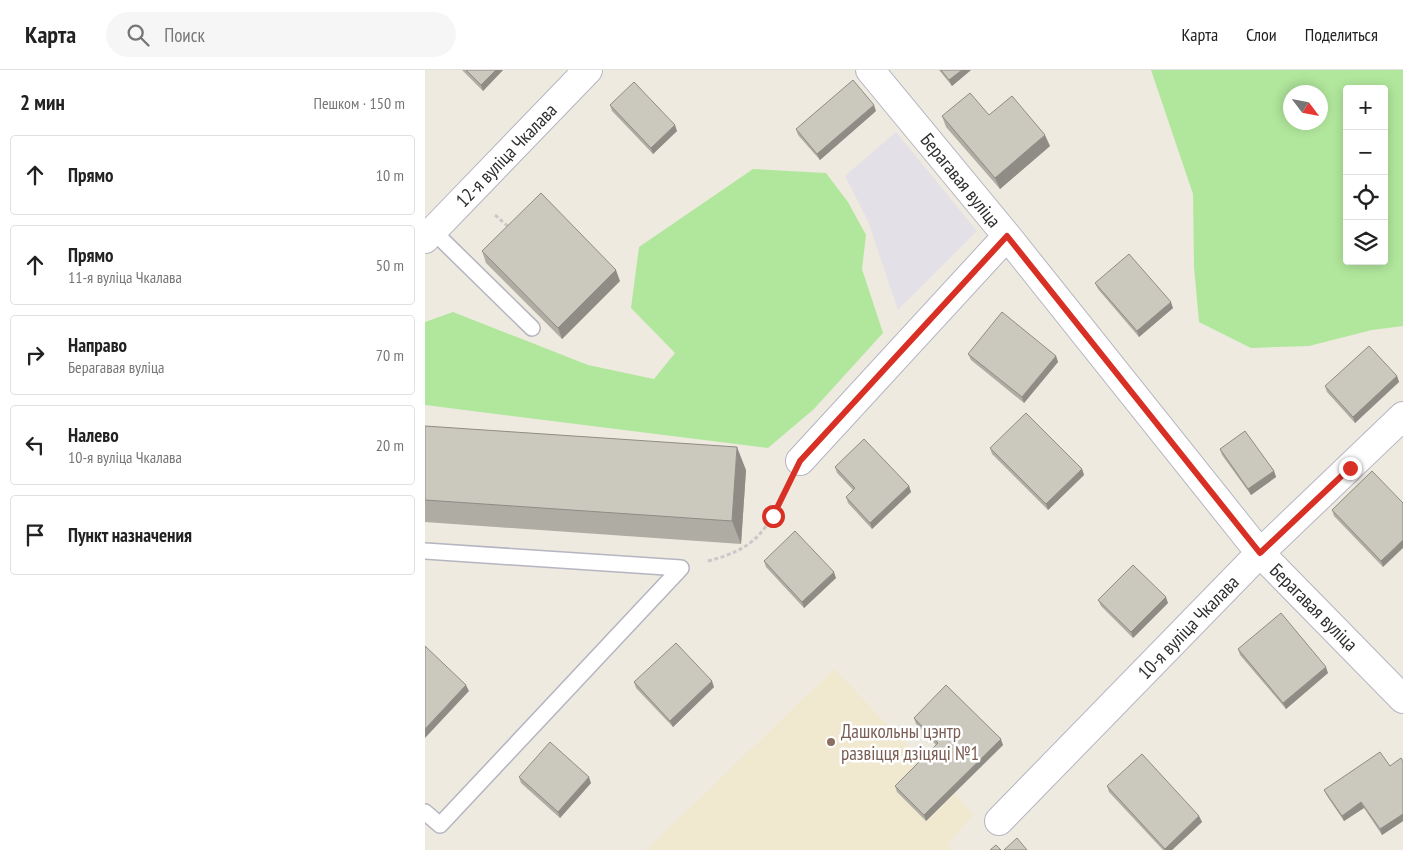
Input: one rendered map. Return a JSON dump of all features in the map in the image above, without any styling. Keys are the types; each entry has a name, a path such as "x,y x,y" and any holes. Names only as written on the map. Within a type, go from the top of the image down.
{"street":[{"name":"12-я вуліца Чкалава","path":"429,235 588,70"},
{"name":"Берагавая вуліца","path":"870,70 1007,236 1260,553 1403,699"},
{"path":"800,461 1007,236"},
{"name":"10-я вуліца Чкалава","path":"999,821 1260,553 1403,416"}],"lane":[{"path":"429,235 532,328"},
{"path":"425,551 681,568"},
{"path":"425,812 440,825 681,568"}],"path":[{"path":"681,568 728,556 756,540 773,516 800,461"}],"shaded area":[{"path":"896,132 977,231 898,310 868,221 845,176"},
{"name":"Дашкольны цэнтр развіцця дзіцяці №1","path":"834,669 974,814 947,845 951,850 646,850"}],"green space":[{"path":"1151,70 1403,70 1403,326 1372,330 1309,346 1251,348 1199,322 1194,267 1193,194"},
{"path":"753,169 826,173 848,202 866,235 862,269 883,333 814,409 768,448 425,405 425,322 453,312 588,365 654,379 675,353 631,308 639,247"}],"building":[{"path":"466,70 496,70 481,85"},
{"path":"941,70 962,70 949,80"},
{"path":"853,80 874,105 817,154 796,129"},
{"path":"634,82 675,125 651,148 610,105"},
{"path":"970,93 989,115 1012,96 1045,135 995,178 942,116"},
{"path":"541,193 616,270 558,328 482,251"},
{"path":"1129,254 1171,302 1137,331 1095,283"},
{"path":"1002,312 1056,356 1022,397 968,354"},
{"path":"1369,346 1397,376 1353,417 1325,386"},
{"path":"1026,413 1082,469 1046,504 990,448"},
{"path":"425,426 737,447 732,521 425,500"},
{"path":"1245,431 1274,471 1248,489 1220,449"},
{"path":"864,439 909,486 870,523 846,497 855,488 835,467"},
{"path":"1372,471 1403,503 1403,540 1381,561 1332,510"},
{"path":"795,531 834,572 802,602 764,561"},
{"path":"1133,565 1166,597 1131,632 1098,600"},
{"path":"1281,613 1326,667 1283,703 1238,649"},
{"path":"676,643 712,681 670,721 634,682"},
{"path":"425,646 466,685 425,729"},
{"path":"946,685 1001,739 924,815 895,786 938,743 914,718"},
{"path":"550,742 589,777 558,812 519,777"},
{"path":"1380,752 1390,766 1401,758 1403,761 1403,814 1380,829 1361,802 1342,816 1324,790"},
{"path":"1142,754 1199,816 1165,849 1107,786"},
{"path":"1017,838 1027,850 1004,850"},
{"path":"996,845 1001,850 990,850"}],"place":[{"name":"Дашкольны цэнтр развіцця дзіцяці №1","path":"831,742"}],"route":[{"path":"773,516 800,461 1007,236 1260,553 1350,468"}]}
